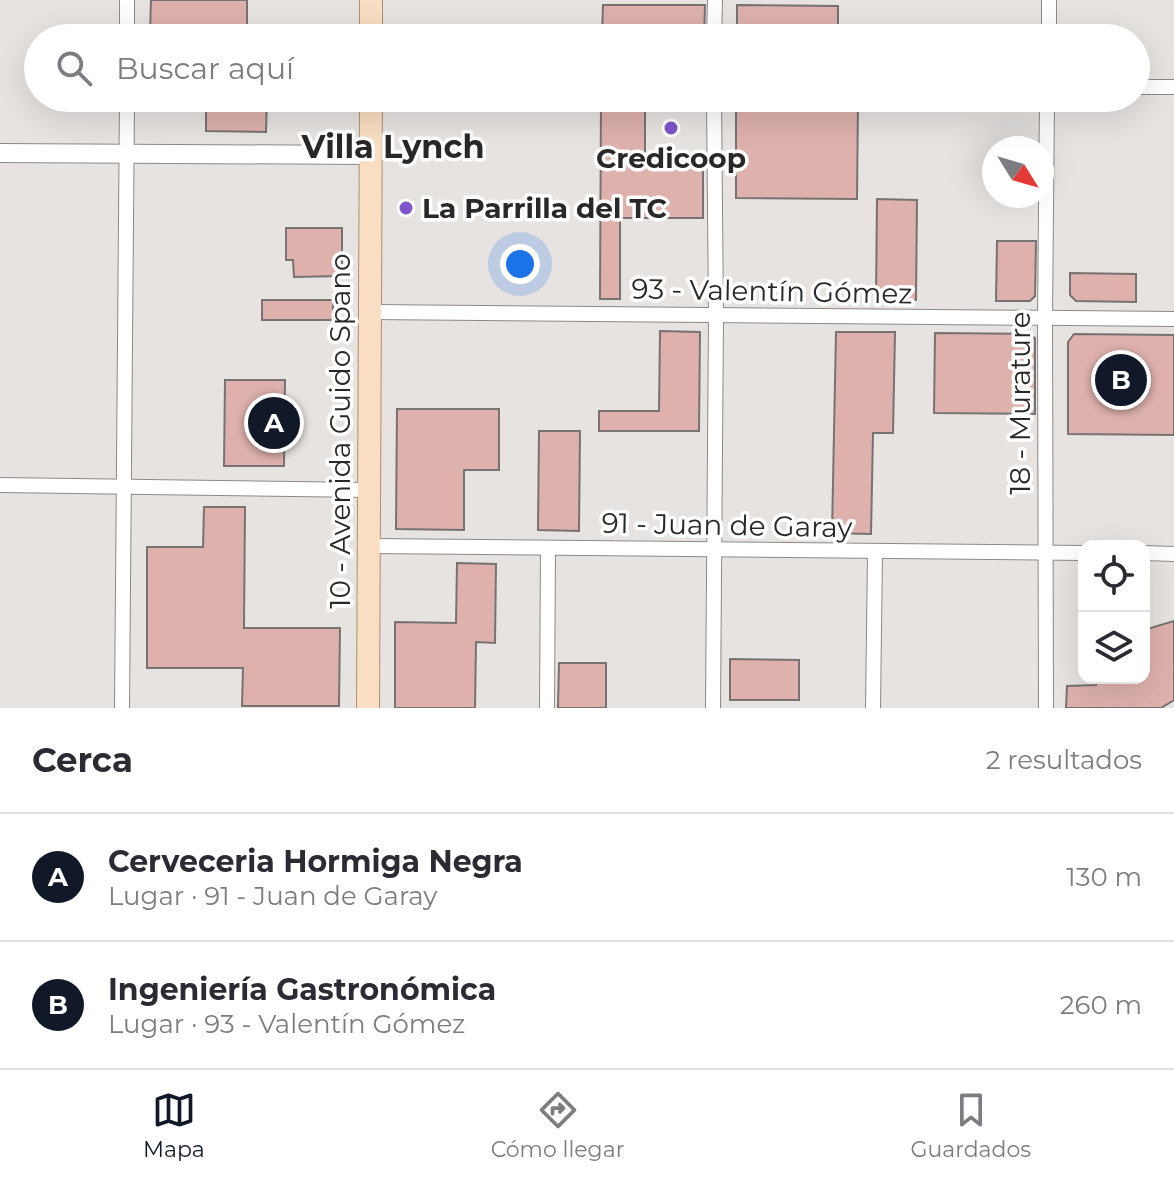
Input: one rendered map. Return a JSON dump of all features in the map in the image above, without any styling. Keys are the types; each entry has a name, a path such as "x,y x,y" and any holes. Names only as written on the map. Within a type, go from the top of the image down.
{"main road":[{"path":"371,0 371,24"},
{"name":"10 - Avenida Guido Spano","path":"368,708 371,112"}],"street":[{"path":"127,0 127,24"},
{"path":"714,24 715,0"},
{"path":"1049,0 1049,24"},
{"path":"1150,87 1174,87"},
{"path":"122,708 127,112"},
{"path":"713,708 714,112"},
{"name":"18 - Murature","path":"1046,708 1047,112"},
{"path":"0,153 371,155"},
{"name":"93 - Valentín Gómez","path":"370,312 1174,319"},
{"path":"0,485 370,490"},
{"name":"91 - Juan de Garay","path":"370,546 1078,553"},
{"path":"547,708 548,549"},
{"path":"873,708 875,553"},
{"path":"1150,553 1174,554"}],"building":[{"path":"151,0 247,0 247,24 150,24"},
{"path":"603,5 705,5 704,24 602,24"},
{"path":"737,5 838,6 838,24 737,24"},
{"path":"206,112 267,112 266,132 206,131"},
{"path":"601,112 645,112 645,158 703,158 703,218 620,218 620,299 600,299"},
{"path":"736,112 858,112 857,199 736,198"},
{"path":"877,199 917,200 916,300 876,300"},
{"path":"286,228 342,228 342,276 294,277 293,260 286,260"},
{"path":"997,241 1036,241 1035,296 1030,301 996,301"},
{"path":"1070,273 1136,274 1136,302 1076,301 1070,295"},
{"path":"262,300 333,300 333,320 262,320"},
{"path":"660,331 700,332 699,431 599,431 599,411 659,411"},
{"path":"836,332 895,332 893,433 873,433 871,534 832,533"},
{"path":"935,333 1030,334 1035,338 1035,414 934,413"},
{"path":"1074,334 1174,335 1174,435 1068,434 1068,342"},
{"path":"225,380 285,380 284,466 224,466"},
{"path":"397,409 499,409 499,470 464,470 464,530 396,529"},
{"path":"539,431 580,431 579,531 538,530"},
{"path":"204,507 245,507 244,628 340,628 339,706 242,706 243,668 147,668 147,547 203,547"},
{"path":"457,563 496,564 495,643 476,642 475,708 395,708 395,622 456,623"},
{"path":"1174,621 1174,700 1161,708 1066,708 1067,686 1150,684 1150,628"},
{"path":"730,659 799,660 799,700 730,700"},
{"path":"559,663 606,663 606,708 558,708"}],"place":[{"name":"Credicoop","path":"671,128"},
{"name":"La Parrilla del TC","path":"406,208"},
{"name":"Ingeniería Gastronómica","path":"1121,380"},
{"name":"Cerveceria Hormiga Negra","path":"274,423"}],"district":[{"name":"Villa Lynch","path":"393,147"}]}
